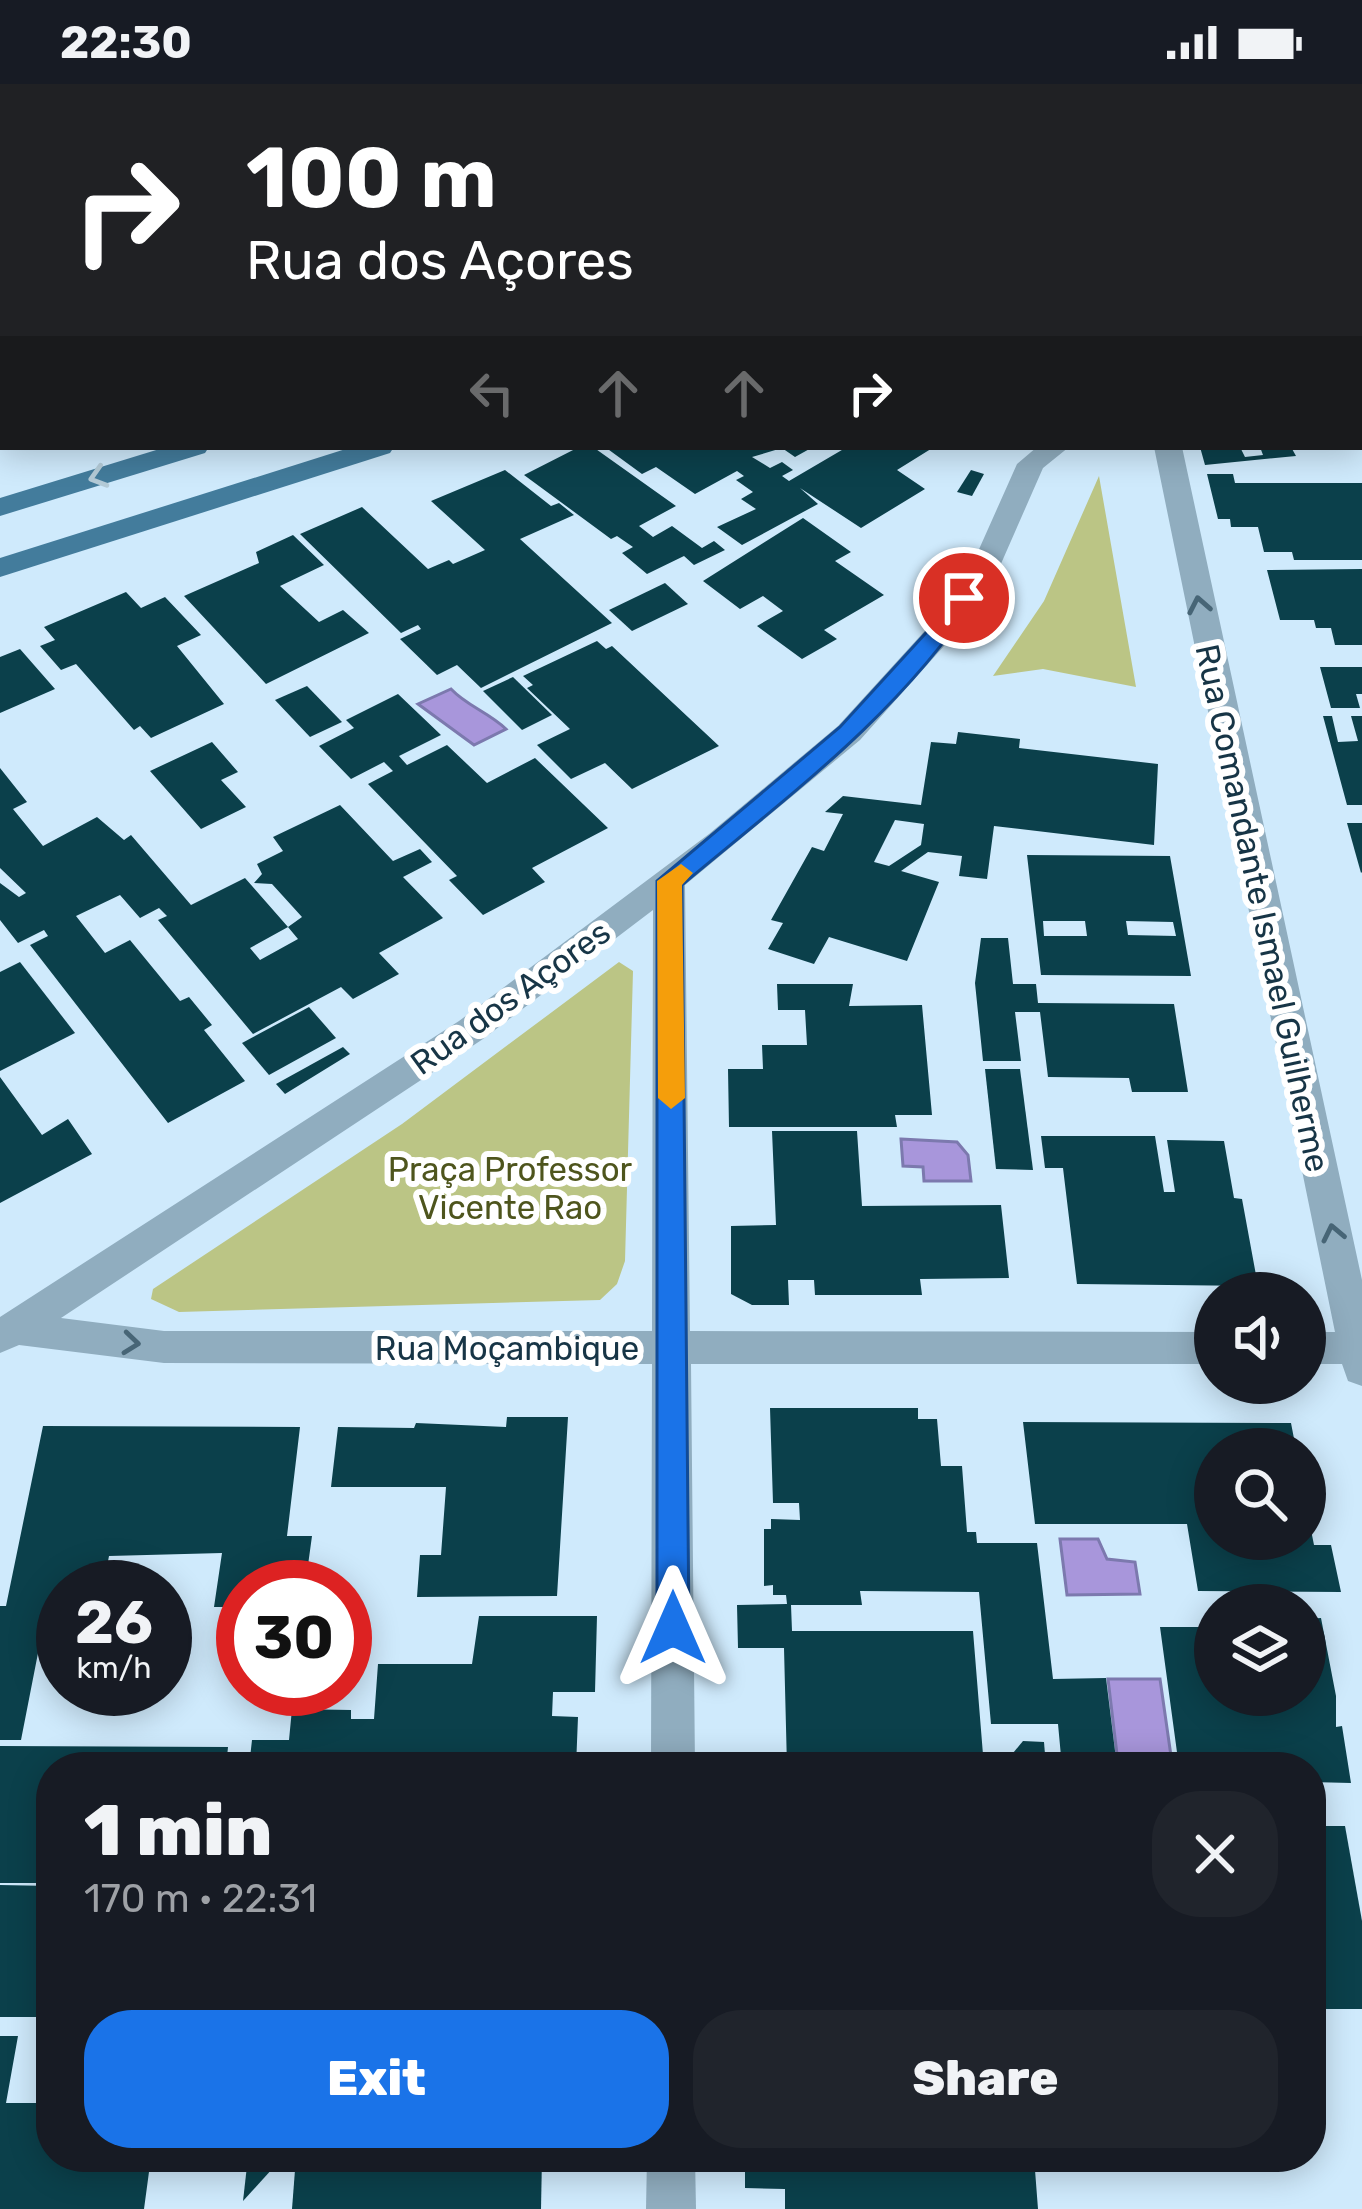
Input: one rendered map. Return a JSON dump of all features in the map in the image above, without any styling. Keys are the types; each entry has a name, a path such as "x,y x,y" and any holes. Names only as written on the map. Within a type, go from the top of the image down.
{"main road":[{"path":"0,507 185,450"},
{"path":"7,565 233,484 307,450"},
{"path":"7,565 371,450"}],"street":[{"name":"Rua Comandante Ismael Guilherme","path":"1169,450 1360,1355"},
{"name":"Rua dos Açores","path":"8,1332 471,1030 669,881 849,733 942,630 986,566 1038,453"},
{"path":"0,498 35,496"},
{"path":"669,881 673,1752"},
{"name":"Rua Moçambique","path":"8,1332 164,1347 1194,1348"},
{"path":"1326,1351 1360,1355"},
{"path":"671,2172 671,2209"}],"green space":[{"path":"1099,476 1136,687 1043,669 993,676 1044,601"},
{"name":"Praça Professor Vicente Rao","path":"619,962 633,971 625,1261 617,1284 600,1300 179,1312 151,1299 153,1289 402,1124"}],"shaded area":[{"path":"451,689 506,729 474,745 418,704"},
{"path":"901,1139 957,1142 968,1155 971,1181 924,1181 923,1167 903,1166"},
{"path":"1060,1539 1098,1539 1107,1559 1135,1562 1140,1594 1067,1595"},
{"path":"1108,1679 1160,1679 1170,1752 1117,1752"}],"building":[{"path":"573,450 597,450 676,506 639,526 653,537 672,526 702,548 714,541 725,550 694,565 684,556 647,574 622,553 633,547 617,536 611,539 524,475"},
{"path":"609,450 775,450 752,457 770,468 782,462 793,470 782,476 789,481 842,450 929,450 897,470 925,489 861,528 800,488 818,504 742,545 717,527 756,509 741,499 753,492 736,480 744,476 737,471 695,494 656,467 642,474"},
{"path":"1201,450 1242,450 1245,457 1263,455 1261,450 1293,450 1296,456 1205,465"},
{"path":"505,470 551,506 559,503 574,515 520,539 612,623 481,688 457,665 437,675 400,639 421,629 418,625 401,633 300,534 362,507 428,569 449,560 453,564 485,550 431,501"},
{"path":"971,470 984,474 972,496 957,492"},
{"path":"1207,474 1233,474 1235,483 1362,483 1362,560 1294,560 1292,552 1264,552 1258,527 1231,527 1230,519 1218,519"},
{"path":"803,518 851,552 835,561 884,595 824,630 837,639 802,659 757,626 783,611 763,596 740,609 703,581"},
{"path":"293,535 324,565 280,586 319,622 343,610 369,633 266,684 184,596 259,563 256,552"},
{"path":"1362,569 1362,645 1335,645 1331,628 1316,628 1314,620 1280,620 1267,570"},
{"path":"665,583 688,604 632,631 609,610"},
{"path":"126,592 141,608 165,597 201,635 177,646 224,704 151,738 140,726 134,730 76,664 61,670 40,646 55,640 44,627"},
{"path":"597,641 606,649 612,646 719,746 632,789 605,763 571,779 537,745 570,729 527,688 533,685 523,676"},
{"path":"20,649 55,689 0,713 0,657"},
{"path":"1320,667 1362,667 1362,694 1356,694 1360,708 1331,708"},
{"path":"513,677 552,715 522,730 483,691"},
{"path":"307,686 342,722 310,737 275,700"},
{"path":"398,694 441,735 399,756 407,765 447,745 487,783 535,758 608,828 532,868 545,882 483,915 449,880 457,876 368,784 393,771 384,762 351,779 319,746 354,728 346,720"},
{"path":"1323,716 1332,716 1338,742 1358,741 1351,716 1362,716 1362,805 1347,805"},
{"path":"958,732 1020,739 1019,748 1158,764 1154,845 994,826 987,879 959,876 962,856 928,852 901,871 939,882 907,961 829,937 814,964 768,949 783,923 771,920 812,847 824,851 843,814 825,812 843,796 921,805 931,742 956,744","holes":["895,820 924,824 921,845 889,866 874,862"]},
{"path":"212,742 238,772 221,780 246,807 201,829 150,771"},
{"path":"0,768 27,802 13,809 43,846 97,817 124,840 131,835 191,905 245,878 288,927 302,917 272,884 254,883 262,874 257,864 283,851 273,837 340,805 393,861 420,849 432,862 403,877 443,918 379,953 399,974 353,999 341,987 253,1034 158,920 167,916 159,908 140,918 120,895 76,916 105,953 130,940 180,1001 189,997 212,1025 204,1030 245,1081 168,1123 30,945 48,936 44,930 18,943 0,920 0,883 19,897 26,893 0,868","holes":["288,927 298,939 260,960 250,948"]},
{"path":"1347,823 1362,823 1361,873"},
{"path":"1027,855 1170,856 1191,976 1041,975","holes":["1043,921 1085,921 1087,936 1044,936","1126,921 1173,922 1176,936 1128,935"]},
{"path":"981,938 1008,938 1013,984 1036,984 1038,1003 1174,1004 1188,1092 1132,1092 1129,1078 1048,1077 1040,1012 1015,1012 1021,1061 983,1061 975,983"},
{"path":"20,962 75,1033 0,1071 0,972"},
{"path":"777,984 853,984 849,1006 922,1005 932,1115 895,1115 897,1127 729,1127 728,1069 763,1069 762,1045 807,1045 805,1010 778,1010"},
{"path":"309,1007 336,1038 269,1075 242,1043"},
{"path":"343,1047 350,1054 285,1094 276,1084"},
{"path":"985,1069 1020,1069 1033,1170 996,1169"},
{"path":"0,1077 42,1135 68,1119 92,1154 0,1203"},
{"path":"772,1131 857,1131 862,1206 1001,1205 1009,1278 920,1279 922,1295 815,1295 814,1280 788,1280 789,1305 752,1305 731,1294 731,1226 776,1225"},
{"path":"1041,1136 1155,1136 1164,1192 1175,1192 1167,1140 1224,1141 1234,1198 1242,1199 1255,1272 1194,1272 1194,1285 1077,1284 1063,1168 1045,1168"},
{"path":"770,1408 918,1408 918,1419 937,1419 941,1466 962,1466 967,1532 976,1532 977,1543 1037,1543 1053,1679 1106,1678 1115,1752 1061,1752 1058,1724 991,1724 979,1592 860,1591 862,1605 791,1605 792,1631 973,1631 983,1752 787,1752 784,1648 738,1648 737,1605 787,1604 786,1595 773,1595 773,1585 764,1586 764,1529 771,1529 771,1519 800,1520 799,1503 773,1503"},
{"path":"507,1417 568,1417 557,1596 417,1597 420,1555 441,1555 446,1487 331,1487 338,1427 414,1428 416,1423 506,1427"},
{"path":"1023,1422 1291,1423 1292,1428 1194,1428 1194,1560 1326,1560 1326,1545 1331,1545 1341,1592 1326,1592 1326,1584 1197,1584 1187,1524 1035,1524"},
{"path":"43,1426 300,1427 287,1536 312,1536 309,1560 221,1560 222,1553 36,1560 36,1663 21,1740 0,1740 0,1606 6,1606"},
{"path":"479,1616 597,1616 595,1692 553,1692 552,1716 578,1717 577,1752 251,1752 252,1740 289,1740 291,1716 374,1719 378,1664 472,1664"},
{"path":"1160,1627 1194,1627 1194,1716 1326,1716 1326,1644 1336,1696 1336,1727 1342,1726 1351,1783 1326,1782 1326,1752 1177,1752"},
{"path":"1023,1741 1044,1742 1045,1752 1014,1752"},
{"path":"0,1746 228,1747 228,1752 36,1752 36,1883 0,1883"},
{"path":"1326,1826 1345,1826 1362,1921 1362,2009 1326,2009"},
{"path":"0,1885 36,1886 36,2017 0,2017"},
{"path":"0,2036 18,2036 6,2103 36,2103 36,2172 149,2172 144,2209 0,2209"},
{"path":"246,2172 269,2172 243,2201"},
{"path":"295,2172 542,2172 541,2209 292,2209"},
{"path":"745,2172 1035,2172 1038,2209 785,2209 785,2189 745,2188"}],"slow traffic":[{"path":"671,1098 669,881 681,873"}],"route":[{"path":"673,1628 669,881 849,733 942,630 964,598"}]}
